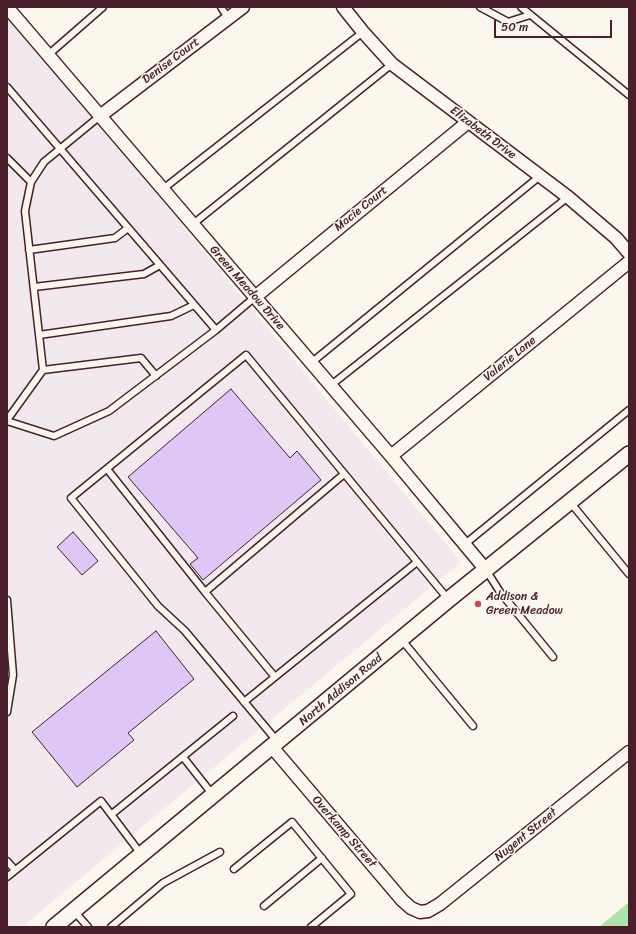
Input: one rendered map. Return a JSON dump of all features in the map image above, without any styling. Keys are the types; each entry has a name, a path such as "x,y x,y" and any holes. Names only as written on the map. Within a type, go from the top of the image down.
{"street":[{"name":"Green Meadow Drive","path":"7,7 486,570"},
{"name":"Denise Court","path":"100,116 243,7"},
{"name":"Elizabeth Drive","path":"343,7 392,64 568,197 616,238 629,253"},
{"name":"Macie Court","path":"255,297 468,122"},
{"name":"Valerie Lane","path":"390,456 629,262"},
{"name":"North Addison Road","path":"54,927 448,600 629,454"},
{"name":"Overkamp Street","path":"275,745 402,900 411,908 420,912"},
{"name":"Nugent Street","path":"420,912 428,911 440,904 629,752"}],"lane":[{"path":"48,55 103,7"},
{"path":"221,7 228,18"},
{"path":"480,7 508,22 530,15"},
{"path":"520,7 629,94"},
{"path":"162,189 363,32"},
{"path":"192,224 392,64"},
{"path":"7,87 216,330"},
{"path":"100,116 44,162 31,182 25,211 43,370 7,420 54,436 109,411 216,330 255,297"},
{"path":"7,158 31,182"},
{"path":"311,363 540,176"},
{"path":"330,386 568,197"},
{"path":"30,250 115,238 128,228"},
{"path":"34,287 144,274 160,265"},
{"path":"39,335 171,316 194,305"},
{"path":"275,745 244,702 185,631 158,606 71,498 246,356 448,600"},
{"path":"43,370 141,358 156,376"},
{"path":"465,544 629,410"},
{"path":"107,469 275,677"},
{"path":"206,592 344,474"},
{"path":"570,502 629,574"},
{"path":"244,702 417,562"},
{"path":"486,570 500,592 553,657"},
{"path":"7,600 13,675 7,712"},
{"path":"401,639 473,726"},
{"path":"112,814 233,716"},
{"path":"183,757 213,795"},
{"path":"7,877 100,801 112,814 141,854"},
{"path":"234,870 292,822 351,894 311,927"},
{"path":"111,927 162,883 220,852"},
{"path":"264,906 322,858"},
{"path":"7,861 15,870"},
{"path":"74,911 88,927"}],"shaded area":[{"path":"7,16 93,117 461,562 22,927 7,927"}],"green space":[{"path":"629,902 629,927 599,927"}],"building":[{"path":"231,389 290,458 297,451 321,480 203,580 190,564 198,558 128,477"},
{"path":"73,532 98,561 82,575 57,547"},
{"path":"156,631 194,679 128,733 134,740 77,787 32,732"}],"place":[{"name":"Addison & Green Meadow","path":"478,604"}]}
